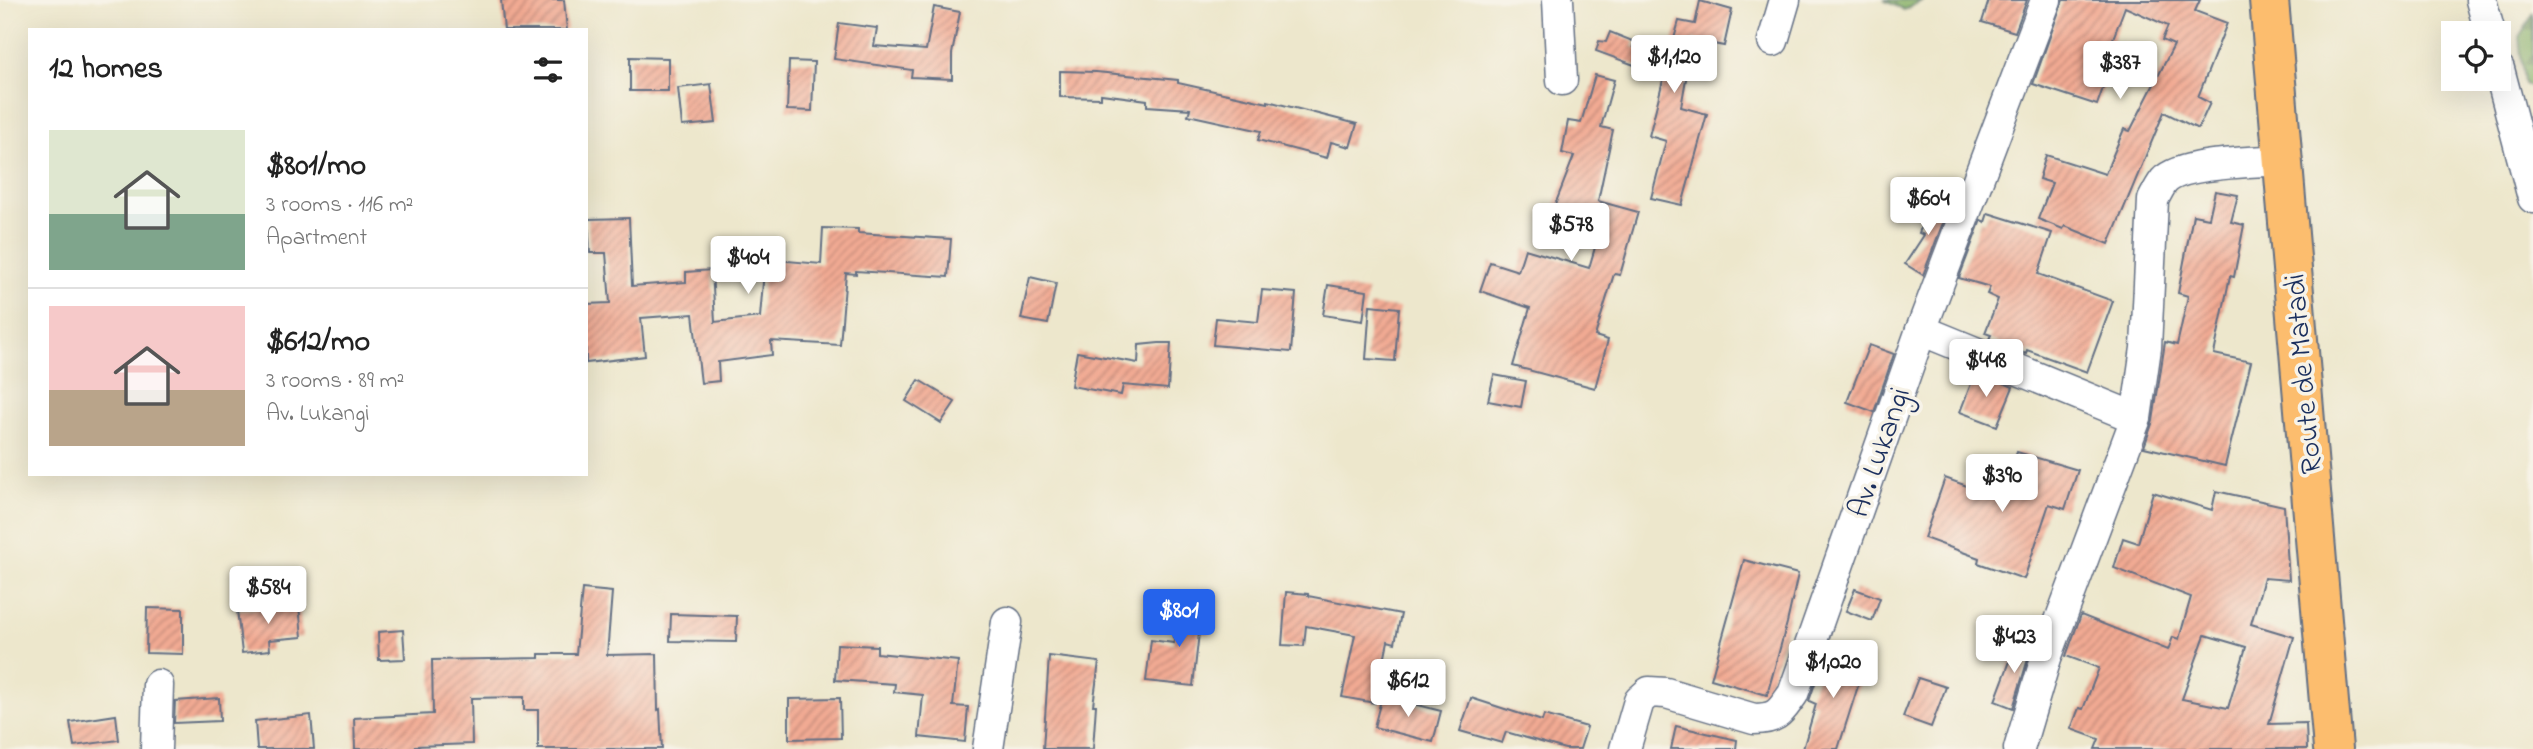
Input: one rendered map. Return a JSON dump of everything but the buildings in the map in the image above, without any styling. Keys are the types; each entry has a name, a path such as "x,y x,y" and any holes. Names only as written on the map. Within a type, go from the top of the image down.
{"main road":[{"name":"Route de Matadi","path":"2269,0 2333,749"}],"street":[{"path":"1558,0 1562,80"},
{"path":"1773,41 1784,0"},
{"name":"Av. Lukangi","path":"1625,749 1639,701 1649,692 1666,693 1754,719 1767,719 1778,714 1793,694 1921,330 2046,0"},
{"path":"2481,0 2487,21"},
{"path":"2505,91 2533,198"},
{"path":"2019,749 2046,658 2136,418 2146,348 2153,200 2165,180 2183,170 2284,160"},
{"path":"1921,330 2136,418"},
{"path":"988,749 1007,622"},
{"path":"156,749 158,685"}],"green space":[{"path":"1884,0 1923,0 1904,10"},
{"path":"2533,14 2533,88 2524,84 2519,37"}]}
